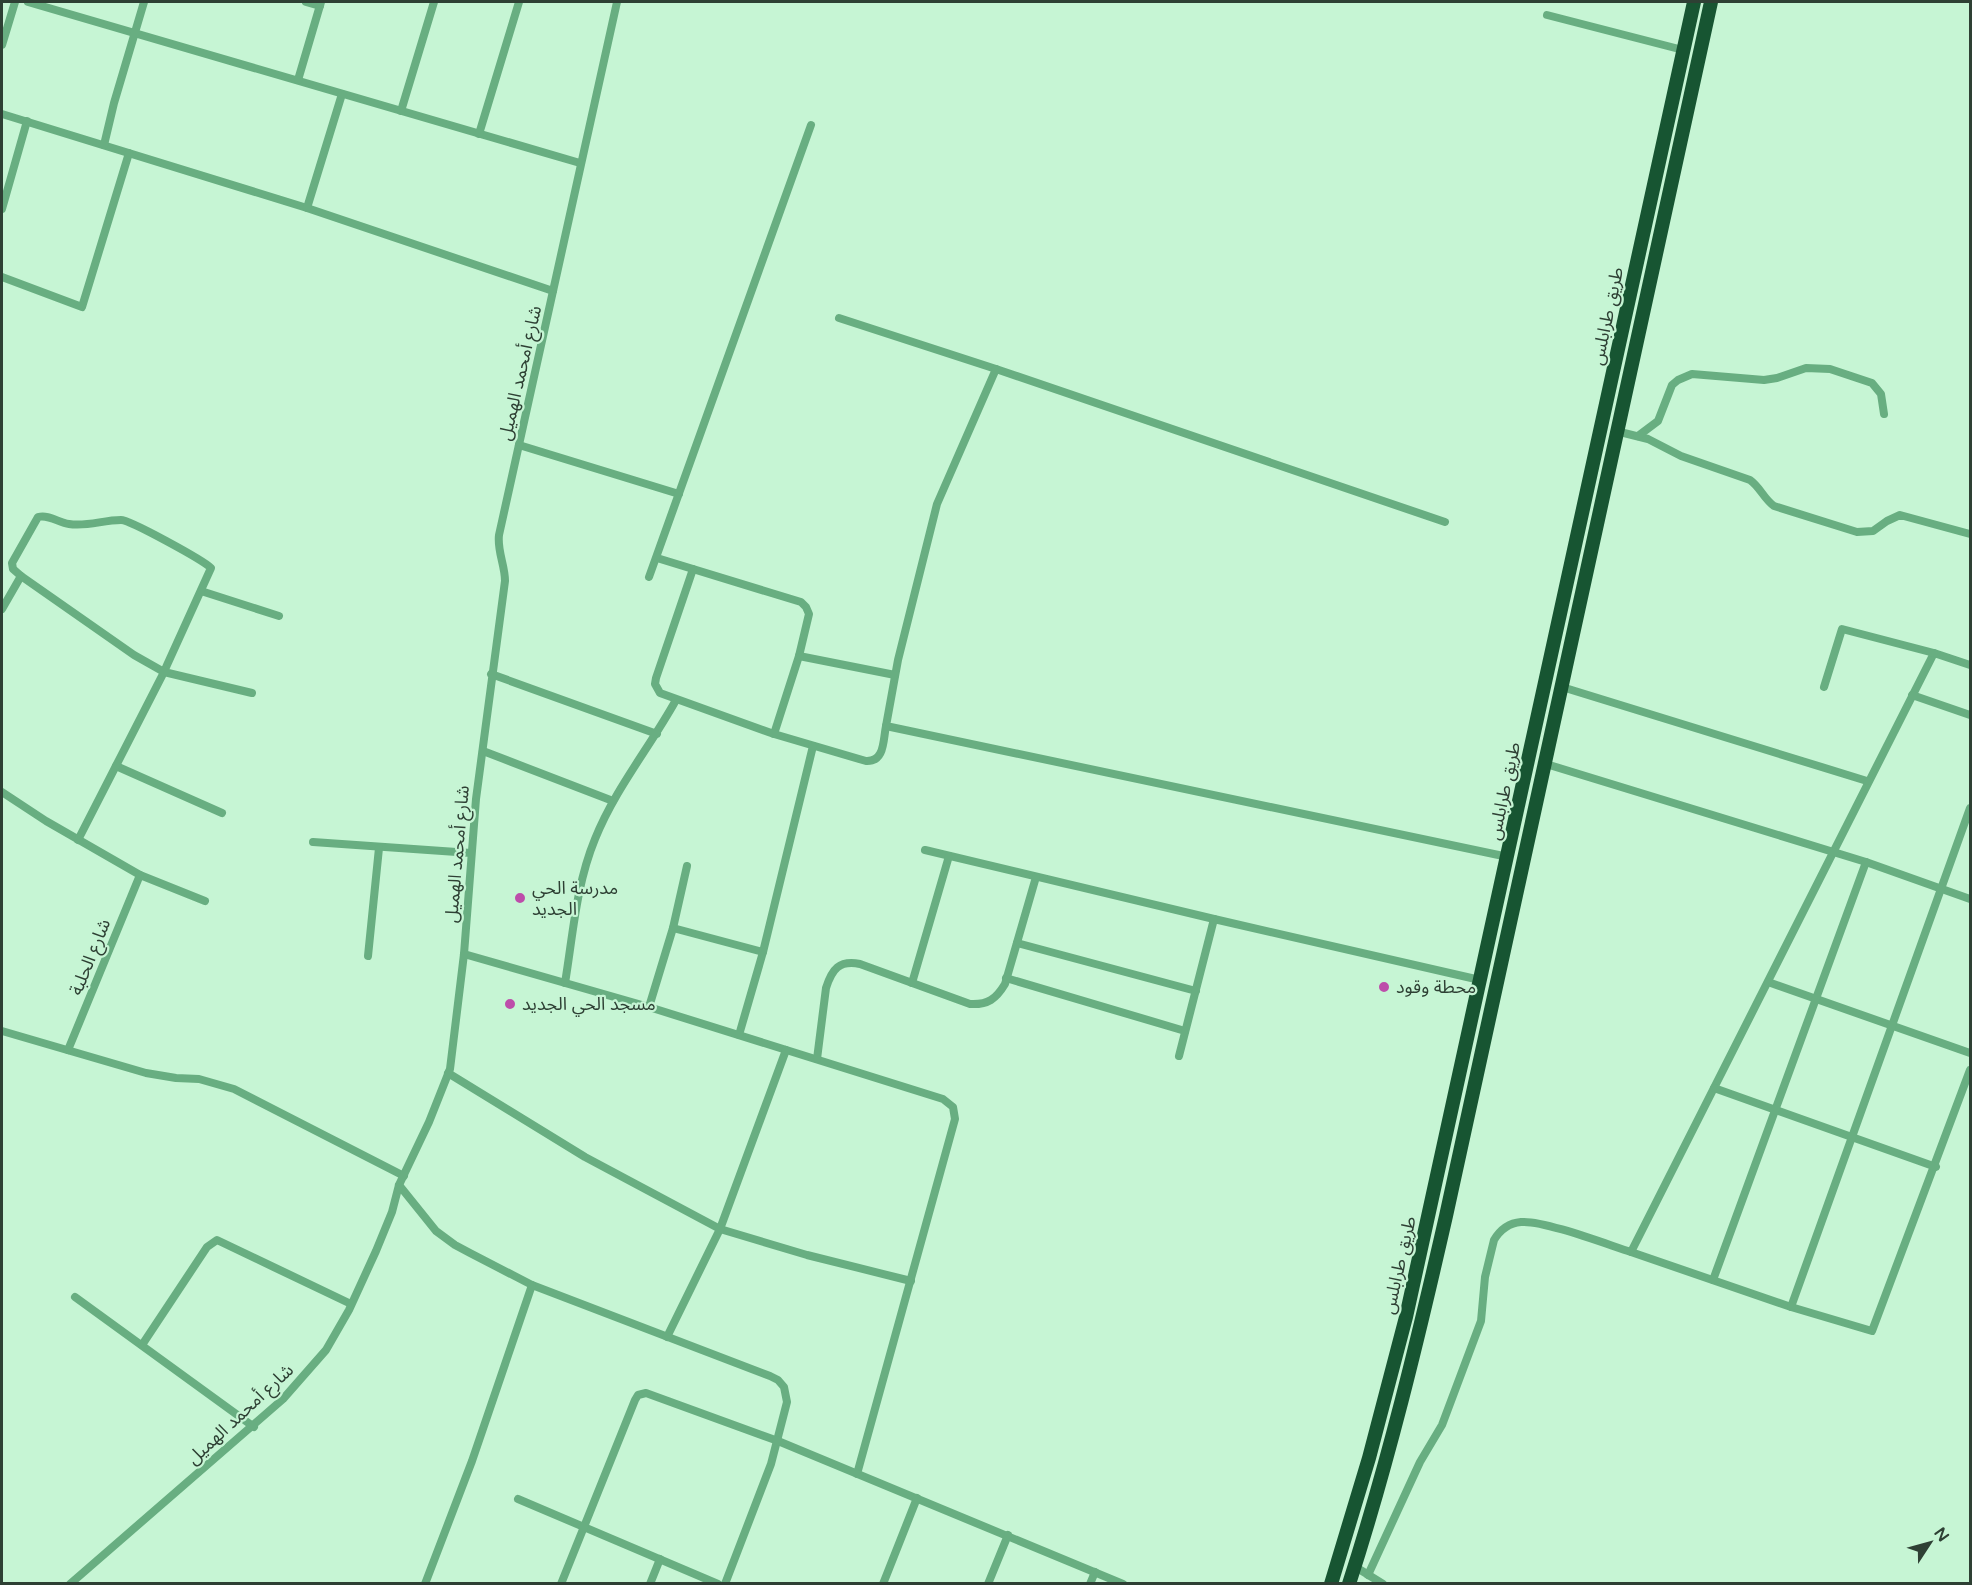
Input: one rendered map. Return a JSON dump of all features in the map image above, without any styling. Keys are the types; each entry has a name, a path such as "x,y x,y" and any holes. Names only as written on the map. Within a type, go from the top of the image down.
{"highway":[{"name":"طريق طرابلس","path":"1331,1584 1369,1458 1406,1317 1694,2"},
{"path":"1349,1584 1422,1321 1546,764 1616,431 1711,2"}],"street":[{"path":"2,45 15,2"},
{"path":"28,2 580,163"},
{"path":"104,145 144,2"},
{"path":"298,81 321,4 306,2"},
{"path":"401,111 434,2"},
{"path":"479,134 519,2"},
{"name":"شارع أمحمد الهميل","path":"70,1584 254,1427 283,1399 326,1350 351,1304 392,1212 399,1185 429,1122 448,1073 453,1053 464,954 476,799 505,581 498,545 499,535 617,2"},
{"path":"1547,15 1683,50"},
{"path":"307,208 342,94"},
{"path":"2,114 307,208 553,291"},
{"path":"2,209 27,121"},
{"path":"649,577 811,125"},
{"path":"2,277 82,307 129,153"},
{"path":"839,318 1445,522"},
{"path":"1638,436 1658,420 1672,385 1692,374 1764,380 1806,368 1830,369 1872,383 1881,394 1884,414"},
{"path":"693,569 656,678 655,684 660,693 813,746 870,762 878,758 937,504 996,369"},
{"path":"1616,431 1656,442 1681,456 1750,480 1758,487 1766,500 1774,506 1857,532 1873,531 1887,520 1900,515 1971,534"},
{"path":"519,445 679,494"},
{"path":"78,840 164,672 211,571 209,566 124,520 77,525 62,523 44,516 38,517 12,563 13,569 21,576 134,655 164,672 252,693"},
{"path":"657,558 804,604 809,614 799,656 774,734"},
{"path":"2,609 21,576"},
{"path":"201,591 279,616"},
{"path":"1824,687 1842,629 1971,665"},
{"path":"1631,1252 1934,653"},
{"path":"799,656 896,675"},
{"path":"491,674 657,734"},
{"path":"1562,687 1868,781"},
{"path":"1912,695 1971,715"},
{"path":"565,983 581,878 596,836 613,801 657,734 676,700"},
{"path":"886,726 1508,857"},
{"path":"739,1035 763,952 813,746"},
{"path":"483,751 613,801"},
{"path":"1546,764 1866,862 1971,899"},
{"path":"116,766 222,813"},
{"path":"2,792 78,840 140,875 205,901"},
{"path":"1791,1307 1971,808"},
{"path":"313,842 471,854"},
{"path":"368,956 379,848"},
{"path":"925,850 1480,980"},
{"path":"912,983 949,856"},
{"path":"1713,1280 1866,862"},
{"path":"649,1007 673,928 687,866"},
{"name":"شارع الحلبة","path":"68,1050 140,875"},
{"path":"817,1059 829,977 835,969 849,962 970,1004 980,1005 991,1002 999,994 1006,978 1036,877"},
{"path":"1179,1056 1214,919"},
{"path":"673,928 763,952"},
{"path":"1017,943 1196,991"},
{"path":"464,954 649,1007 817,1059 943,1099 953,1107 955,1119 857,1474"},
{"path":"1006,978 1185,1031"},
{"path":"1768,982 1971,1053"},
{"path":"2,1031 146,1073 199,1079 234,1089 404,1176"},
{"path":"667,1337 720,1229 786,1050"},
{"path":"1368,1575 1420,1462 1442,1425 1481,1321 1485,1277 1497,1235 1512,1224 1525,1222 1556,1228 1791,1307 1872,1331 1971,1070"},
{"path":"448,1073 585,1157 720,1229 807,1255 910,1281"},
{"path":"1714,1088 1936,1167"},
{"path":"399,1185 436,1231 455,1245 532,1285 770,1376 784,1387 787,1402 778,1441 767,1476 725,1584"},
{"path":"142,1345 207,1247 217,1240 351,1304"},
{"path":"425,1584 471,1461 532,1285"},
{"path":"75,1296 254,1427"},
{"path":"561,1584 635,1400 640,1394 648,1394 778,1441 1123,1584"},
{"path":"883,1584 916,1498"},
{"path":"518,1499 718,1584"},
{"path":"988,1584 1008,1535"},
{"path":"650,1584 660,1559"},
{"path":"1354,1566 1383,1584"},
{"path":"1090,1584 1095,1572"}],"place":[{"name":"مدرسة الحي الجديد","path":"520,898"},
{"name":"محطة وقود","path":"1384,987"},
{"name":"مسجد الحي الجديد","path":"510,1004"}]}
